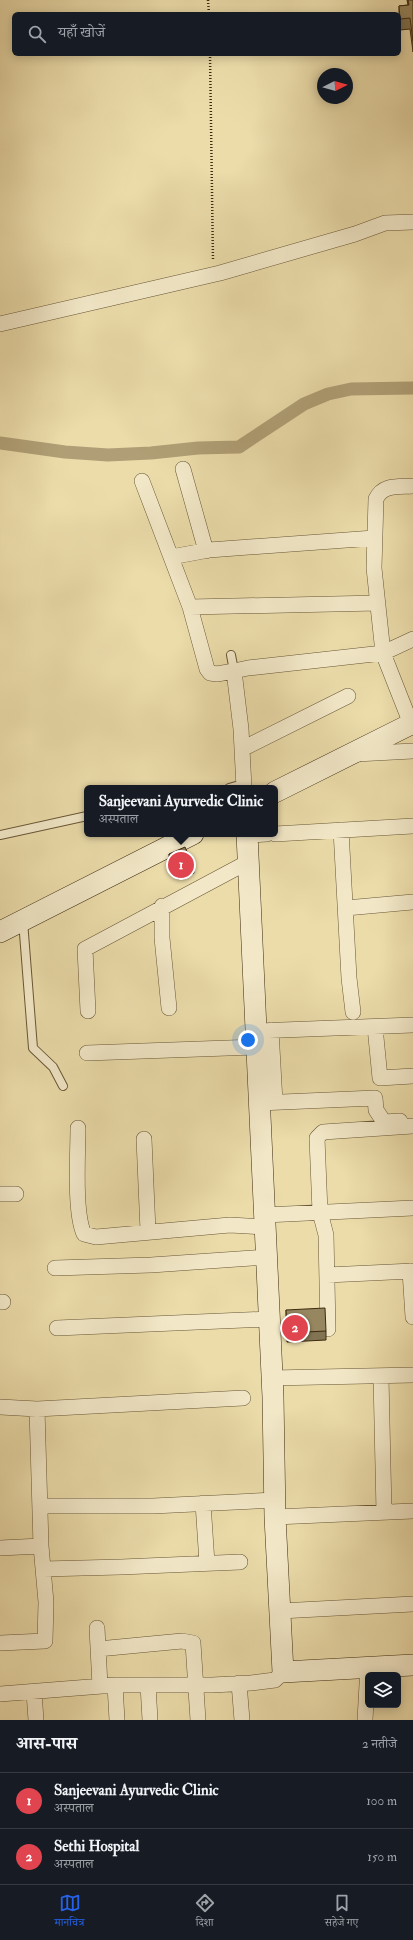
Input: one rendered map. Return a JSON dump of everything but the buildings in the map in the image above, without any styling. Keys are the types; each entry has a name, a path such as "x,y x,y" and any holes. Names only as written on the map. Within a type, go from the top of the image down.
{"street":[{"path":"0,324 214,275 385,224 413,222"},
{"path":"183,469 206,550"},
{"path":"142,481 190,607 207,669 210,673 217,674 248,668 383,653 413,639"},
{"path":"278,790 412,723 383,653 374,538 376,499 379,492 386,488 413,486"},
{"path":"171,557 206,550 374,538"},
{"path":"190,607 378,603"},
{"path":"234,671 242,749 237,785"},
{"path":"242,749 348,696"},
{"path":"350,754 413,751"},
{"path":"278,834 413,826"},
{"path":"341,830 349,978 354,1012"},
{"path":"0,932 187,837"},
{"path":"252,837 248,862 271,1102 265,1221 272,1378 275,1509 283,1672"},
{"path":"88,1011 85,949 162,906 248,862"},
{"path":"346,908 413,902"},
{"path":"162,906 162,938 169,1008"},
{"path":"88,1053 264,1035 413,1025"},
{"path":"375,1027 380,1078 375,1098 376,1110 384,1122 413,1121"},
{"path":"380,1078 413,1076"},
{"path":"271,1102 375,1098"},
{"path":"328,1329 326,1235 320,1212 317,1138 323,1132 413,1126"},
{"path":"78,1128 78,1206 81,1227 84,1234 96,1237 148,1231 230,1225 320,1212 413,1208"},
{"path":"144,1139 148,1231"},
{"path":"0,1194 16,1194"},
{"path":"55,1268 151,1265 267,1257"},
{"path":"327,1275 411,1271 413,1317"},
{"path":"58,1328 269,1319"},
{"path":"272,1378 381,1377 413,1375"},
{"path":"381,1377 384,1512"},
{"path":"0,1408 37,1409 243,1398"},
{"path":"0,1643 45,1641 46,1602 41,1546 37,1409"},
{"path":"40,1506 153,1506 203,1503 275,1509 384,1512 413,1511"},
{"path":"203,1503 207,1563"},
{"path":"0,1548 41,1546"},
{"path":"43,1568 240,1562"},
{"path":"280,1611 413,1604"},
{"path":"97,1628 100,1686"},
{"path":"98,1649 189,1642 192,1644 197,1685 198,1720"},
{"path":"0,1694 115,1685 197,1685 239,1683 275,1680 283,1672 413,1665"},
{"path":"365,1720 368,1667"},
{"path":"239,1683 242,1720"},
{"path":"115,1685 117,1720"},
{"path":"148,1685 150,1720"},
{"path":"34,1692 36,1720"}],"lane":[{"path":"231,655 234,671"},
{"path":"0,835 84,817"},
{"path":"23,920 33,1048 53,1067 63,1086"}],"path":[{"path":"208,0 209,12"},
{"path":"210,56 214,275"}],"waterway":[{"path":"0,443 65,452 108,455 151,453 198,448 239,447 304,404 328,394 351,389 413,388"}],"place":[{"name":"Sanjeevani Ayurvedic Clinic","path":"181,865"},
{"name":"Sethi Hospital","path":"295,1328"}]}
